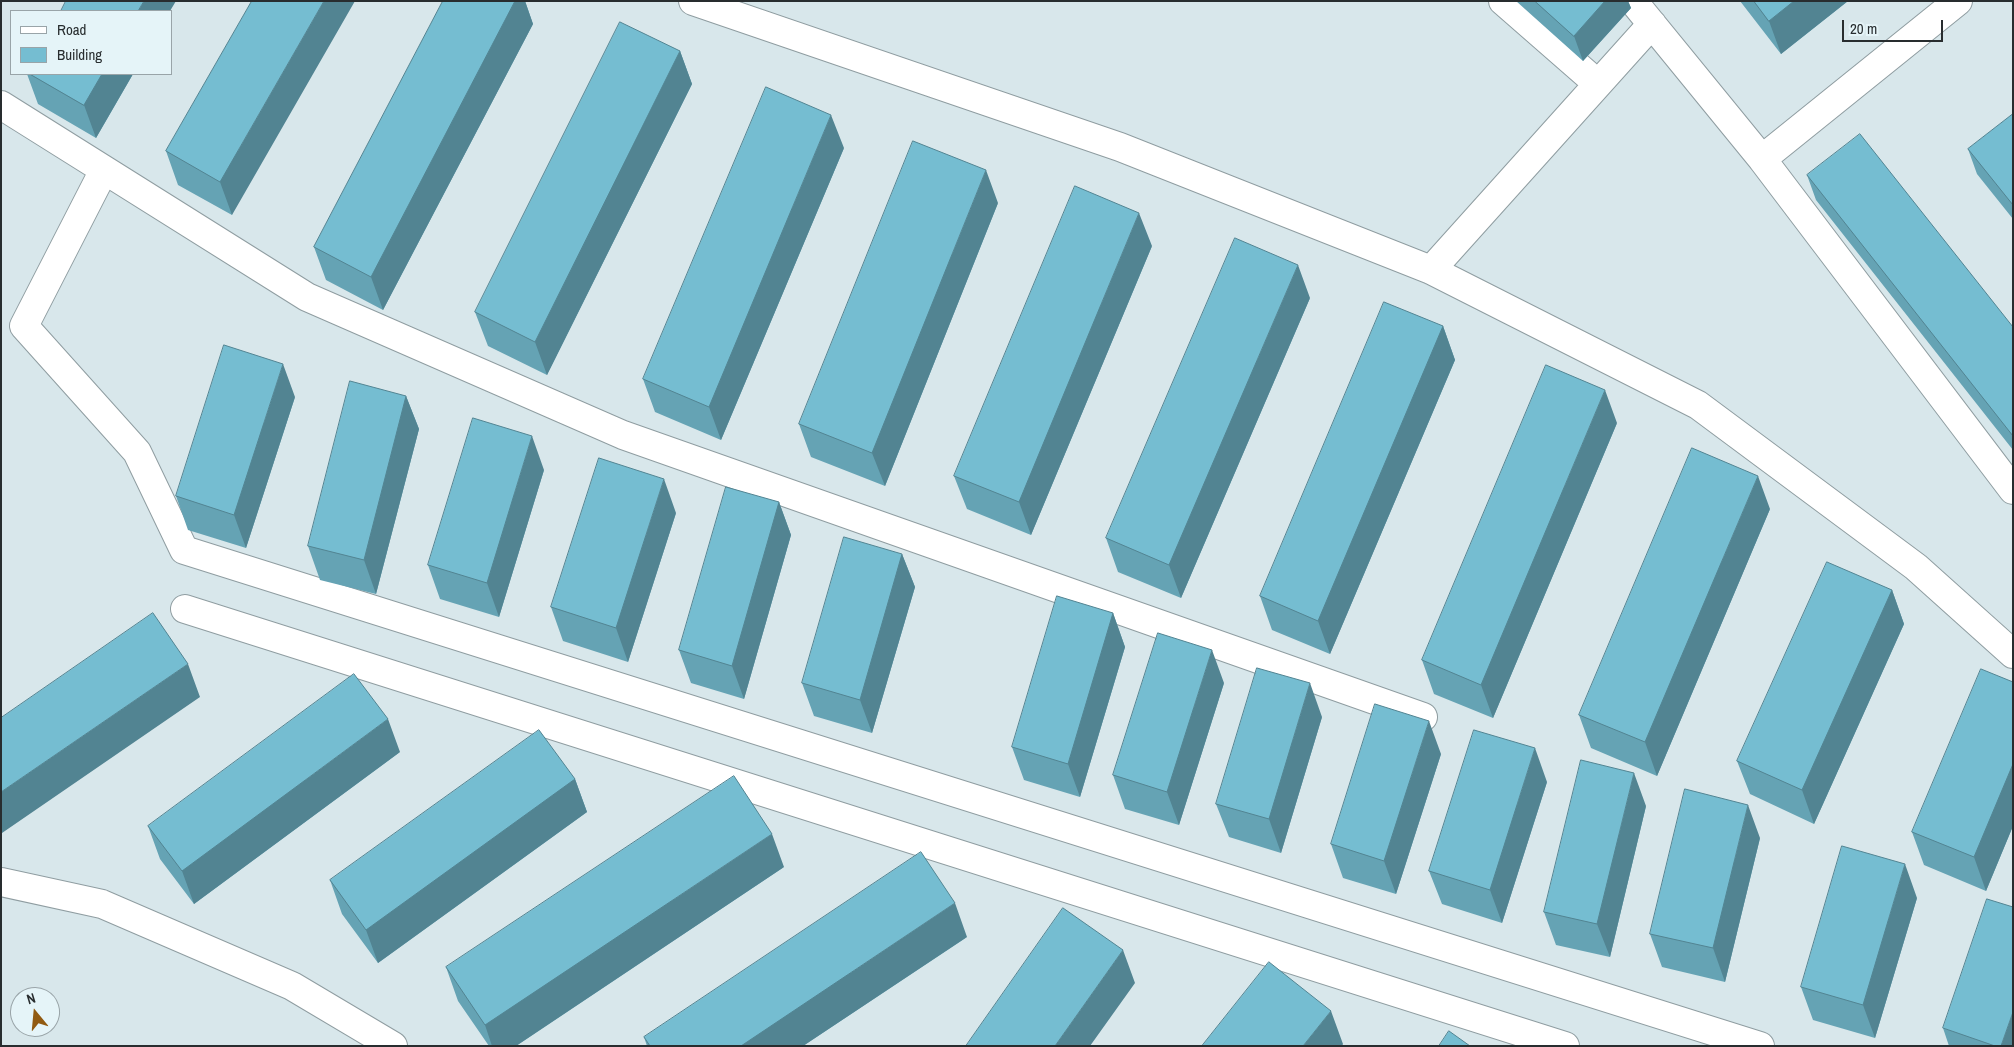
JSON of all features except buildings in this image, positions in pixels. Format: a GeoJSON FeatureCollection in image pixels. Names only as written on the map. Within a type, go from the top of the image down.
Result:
{"type":"FeatureCollection","features":[{"type":"Feature","properties":{"kind":"street"},"geometry":{"type":"LineString","coordinates":[[693,1],[1120,147],[1431,270],[1698,406],[1916,567],[2013,654]]}},
{"type":"Feature","properties":{"kind":"street"},"geometry":{"type":"LineString","coordinates":[[1504,1],[1598,84]]}},
{"type":"Feature","properties":{"kind":"street"},"geometry":{"type":"LineString","coordinates":[[1633,1],[1762,159],[2013,490]]}},
{"type":"Feature","properties":{"kind":"street"},"geometry":{"type":"LineString","coordinates":[[1762,159],[1958,1]]}},
{"type":"Feature","properties":{"kind":"street"},"geometry":{"type":"LineString","coordinates":[[1431,270],[1652,24]]}},
{"type":"Feature","properties":{"kind":"street"},"geometry":{"type":"LineString","coordinates":[[1,104],[307,297],[623,435],[1423,717]]}},
{"type":"Feature","properties":{"kind":"street"},"geometry":{"type":"LineString","coordinates":[[104,170],[24,326],[137,452],[184,550],[1760,1046]]}},
{"type":"Feature","properties":{"kind":"street"},"geometry":{"type":"LineString","coordinates":[[185,609],[1565,1046]]}},
{"type":"Feature","properties":{"kind":"street"},"geometry":{"type":"LineString","coordinates":[[1,882],[102,904],[292,986],[393,1046]]}}]}
